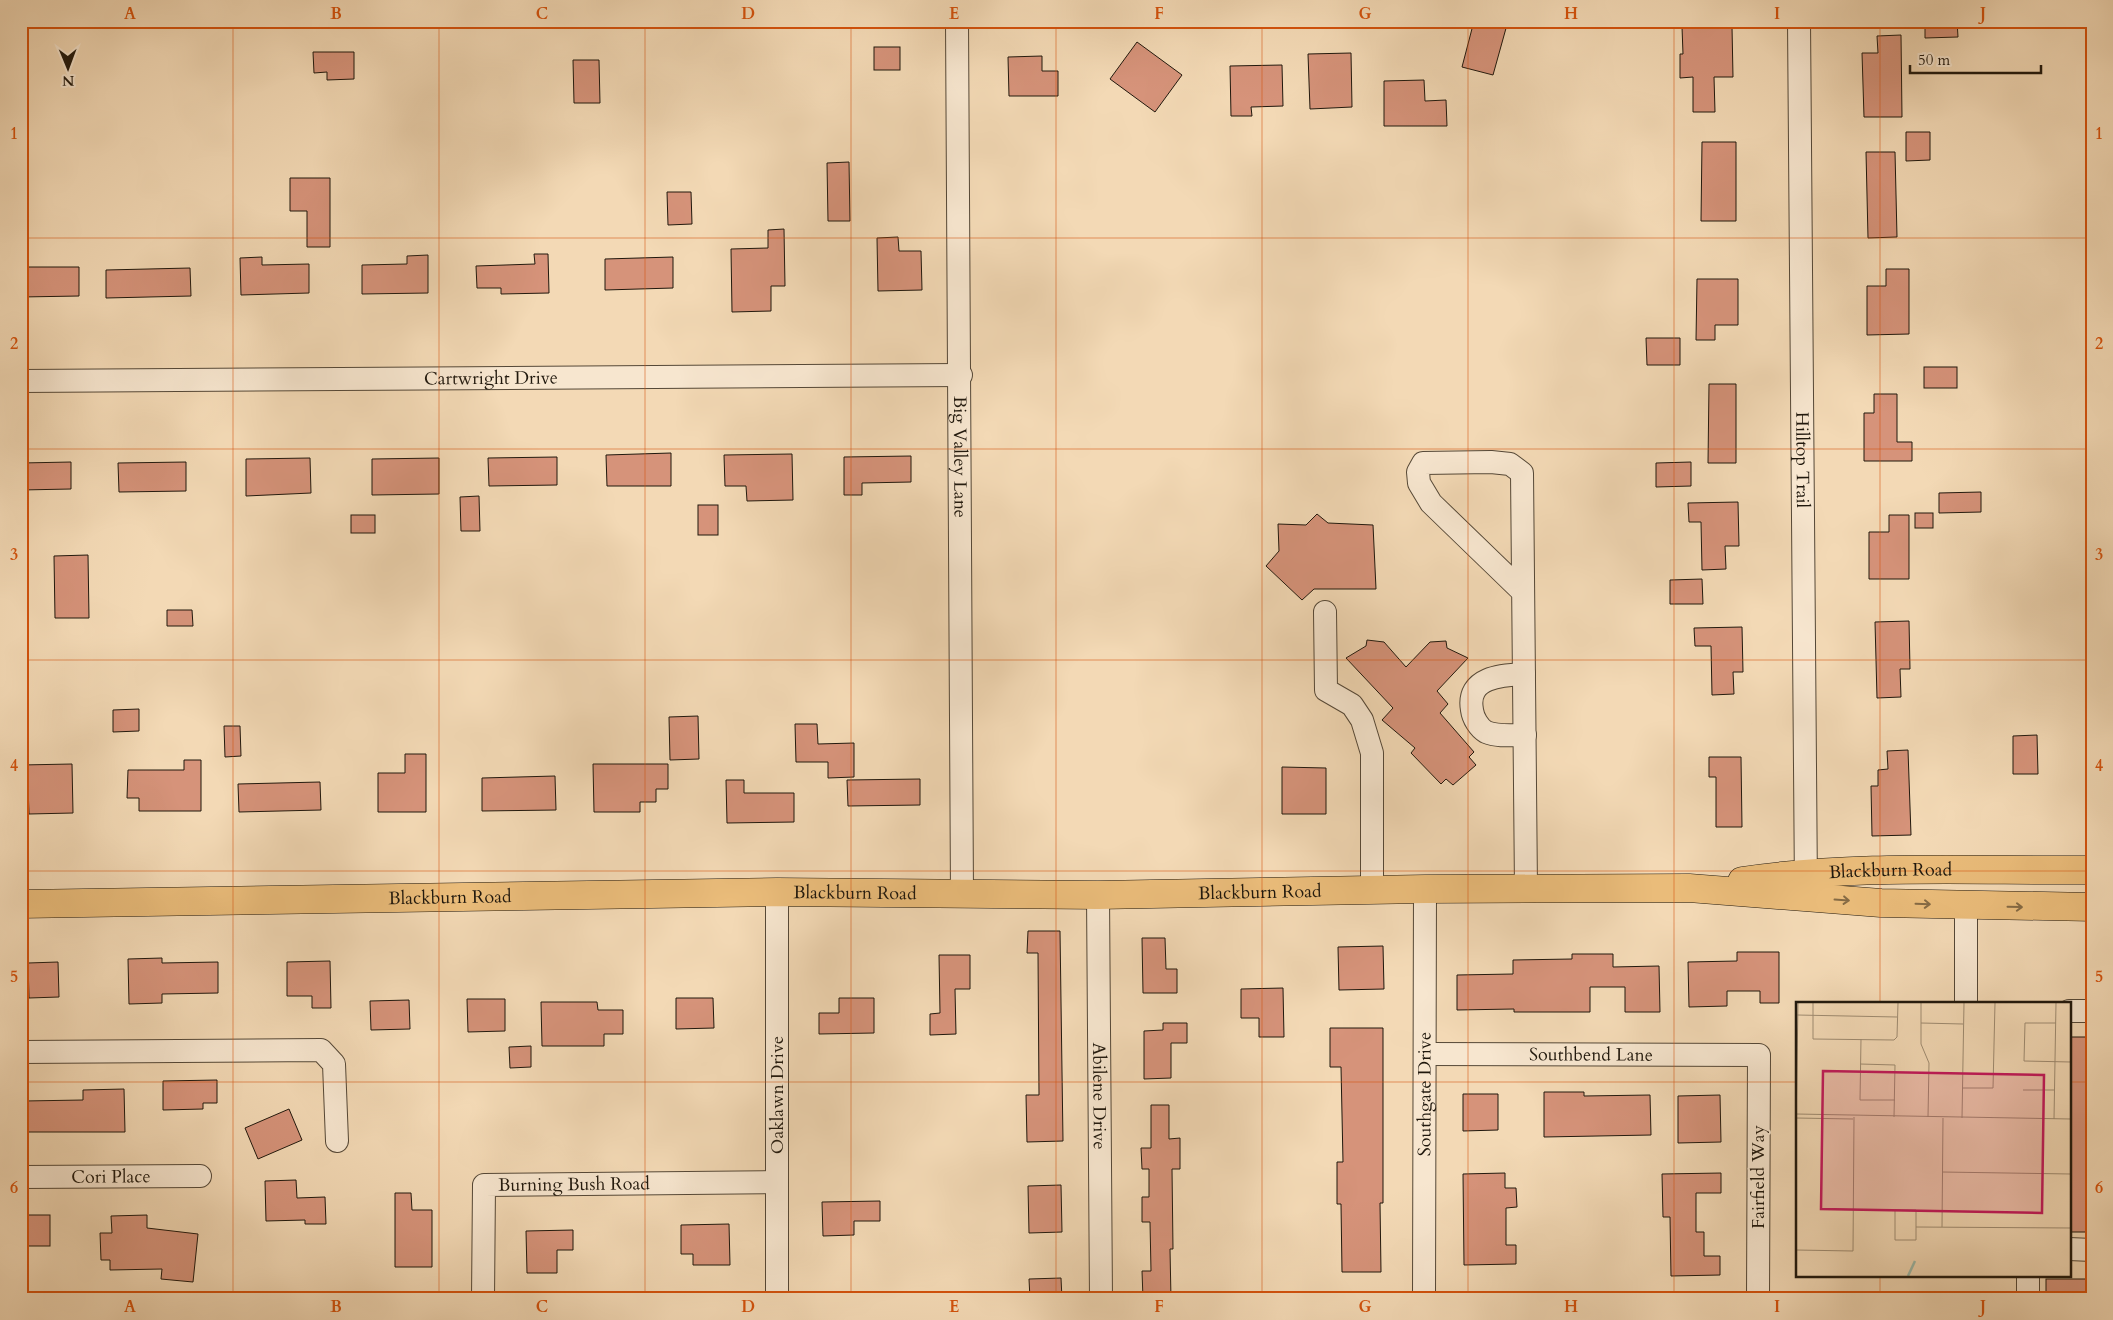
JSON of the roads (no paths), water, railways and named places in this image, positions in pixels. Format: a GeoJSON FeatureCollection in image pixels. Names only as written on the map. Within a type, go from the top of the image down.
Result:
{"type":"FeatureCollection","features":[{"type":"Feature","properties":{"kind":"main road","name":"Blackburn Road"},"geometry":{"type":"LineString","coordinates":[[1806,886],[1968,871],[2092,870]]}},
{"type":"Feature","properties":{"kind":"main road"},"geometry":{"type":"LineString","coordinates":[[1966,905],[1968,871]]}},
{"type":"Feature","properties":{"kind":"main road","name":"Blackburn Road"},"geometry":{"type":"LineString","coordinates":[[21,904],[777,892],[1098,894],[1425,889],[1689,888],[1762,878],[1880,903],[2092,908]]}},
{"type":"Feature","properties":{"kind":"main road"},"geometry":{"type":"LineString","coordinates":[[2048,907],[2092,897]]}},
{"type":"Feature","properties":{"kind":"street","name":"Big Valley Lane"},"geometry":{"type":"LineString","coordinates":[[957,21],[961,375],[959,519],[962,894]]}},
{"type":"Feature","properties":{"kind":"street","name":"Hilltop Trail"},"geometry":{"type":"LineString","coordinates":[[1799,21],[1806,886]]}},
{"type":"Feature","properties":{"kind":"street","name":"Cartwright Drive"},"geometry":{"type":"LineString","coordinates":[[21,381],[961,375]]}},
{"type":"Feature","properties":{"kind":"street"},"geometry":{"type":"LineString","coordinates":[[1523,592],[1431,503],[1419,483],[1418,472],[1423,463],[1491,462],[1510,464],[1522,473],[1526,889]]}},
{"type":"Feature","properties":{"kind":"street"},"geometry":{"type":"LineString","coordinates":[[1325,612],[1326,690],[1352,705],[1362,720],[1372,753],[1372,890]]}},
{"type":"Feature","properties":{"kind":"street"},"geometry":{"type":"LineString","coordinates":[[1524,674],[1496,676],[1487,680],[1472,695],[1471,705],[1473,716],[1485,731],[1496,735],[1525,735]]}},
{"type":"Feature","properties":{"kind":"street","name":"Southgate Drive"},"geometry":{"type":"LineString","coordinates":[[1424,1299],[1425,889]]}},
{"type":"Feature","properties":{"kind":"street","name":"Oaklawn Drive"},"geometry":{"type":"LineString","coordinates":[[777,892],[777,1299]]}},
{"type":"Feature","properties":{"kind":"street","name":"Abilene Drive"},"geometry":{"type":"LineString","coordinates":[[1098,894],[1101,1299]]}},
{"type":"Feature","properties":{"kind":"street"},"geometry":{"type":"LineString","coordinates":[[1966,905],[1966,1002]]}},
{"type":"Feature","properties":{"kind":"street"},"geometry":{"type":"LineString","coordinates":[[2070,1011],[2092,1011]]}},
{"type":"Feature","properties":{"kind":"street"},"geometry":{"type":"LineString","coordinates":[[21,1052],[322,1050],[334,1064],[337,1141]]}},
{"type":"Feature","properties":{"kind":"street","name":"Southbend Lane"},"geometry":{"type":"LineString","coordinates":[[1425,1054],[1759,1055]]}},
{"type":"Feature","properties":{"kind":"street","name":"Fairfield Way"},"geometry":{"type":"LineString","coordinates":[[1758,1299],[1759,1055]]}},
{"type":"Feature","properties":{"kind":"street","name":"Cori Place"},"geometry":{"type":"LineString","coordinates":[[21,1176],[200,1176]]}},
{"type":"Feature","properties":{"kind":"street","name":"Burning Bush Road"},"geometry":{"type":"LineString","coordinates":[[483,1299],[484,1185],[777,1182]]}},
{"type":"Feature","properties":{"kind":"street"},"geometry":{"type":"LineString","coordinates":[[2070,1249],[2092,1250]]}},
{"type":"Feature","properties":{"kind":"street"},"geometry":{"type":"LineString","coordinates":[[2028,1278],[2028,1299]]}}]}
